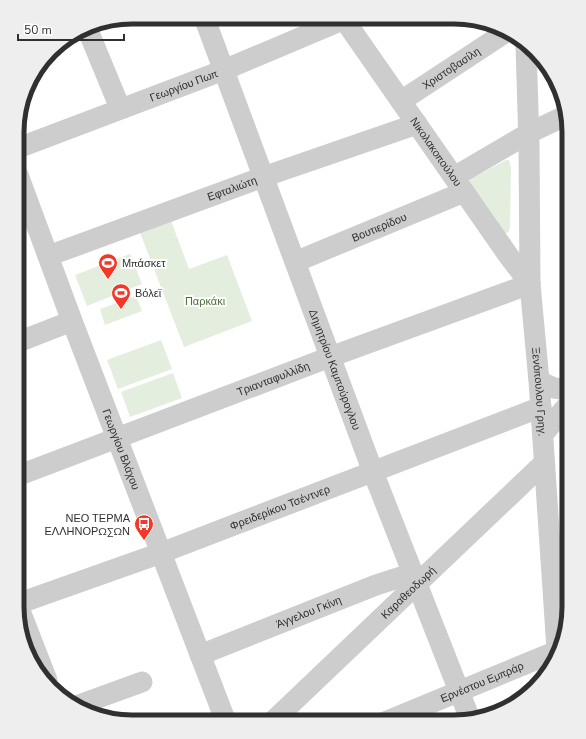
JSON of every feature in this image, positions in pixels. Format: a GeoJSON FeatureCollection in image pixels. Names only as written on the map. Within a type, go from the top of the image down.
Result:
{"type":"FeatureCollection","features":[{"type":"Feature","properties":{"kind":"street","name":"Δημητρίου Καμπούρογλου"},"geometry":{"type":"LineString","coordinates":[[207,24],[373,472],[468,714]]}},
{"type":"Feature","properties":{"kind":"street","name":"Γεωργίου Πωπ"},"geometry":{"type":"LineString","coordinates":[[24,146],[120,108],[224,70],[331,24]]}},
{"type":"Feature","properties":{"kind":"street","name":"Νικολακοπούλου"},"geometry":{"type":"LineString","coordinates":[[349,24],[508,255],[530,284]]}},
{"type":"Feature","properties":{"kind":"street"},"geometry":{"type":"LineString","coordinates":[[88,33],[120,108]]}},
{"type":"Feature","properties":{"kind":"street","name":"Χριστοβασίλη"},"geometry":{"type":"LineString","coordinates":[[401,101],[503,36]]}},
{"type":"Feature","properties":{"kind":"street","name":"Ξενόπουλου Γρηγ."},"geometry":{"type":"LineString","coordinates":[[526,52],[529,133],[530,284],[543,434],[556,641]]}},
{"type":"Feature","properties":{"kind":"street","name":"Βουτιερίδου"},"geometry":{"type":"LineString","coordinates":[[295,262],[459,184],[529,133],[561,118]]}},
{"type":"Feature","properties":{"kind":"street","name":"Εφταλιώτη"},"geometry":{"type":"LineString","coordinates":[[48,256],[263,177],[417,124]]}},
{"type":"Feature","properties":{"kind":"street","name":"Γεωργίου Βλάχου"},"geometry":{"type":"LineString","coordinates":[[24,210],[26,221],[48,256],[223,715]]}},
{"type":"Feature","properties":{"kind":"street","name":"Τριανταφυλλίδη"},"geometry":{"type":"LineString","coordinates":[[24,473],[330,357],[530,284]]}},
{"type":"Feature","properties":{"kind":"street"},"geometry":{"type":"LineString","coordinates":[[24,340],[72,321]]}},
{"type":"Feature","properties":{"kind":"street"},"geometry":{"type":"LineString","coordinates":[[539,382],[554,388],[562,389]]}},
{"type":"Feature","properties":{"kind":"street","name":"Φρειδερίκου Τσέντνερ"},"geometry":{"type":"LineString","coordinates":[[24,602],[161,553],[541,407]]}},
{"type":"Feature","properties":{"kind":"street"},"geometry":{"type":"LineString","coordinates":[[543,434],[562,412]]}},
{"type":"Feature","properties":{"kind":"street","name":"Καραθεοδωρή"},"geometry":{"type":"LineString","coordinates":[[279,715],[544,463]]}},
{"type":"Feature","properties":{"kind":"street","name":"Άγγελου Γκίνη"},"geometry":{"type":"LineString","coordinates":[[200,655],[376,585],[401,577],[417,584]]}},
{"type":"Feature","properties":{"kind":"street"},"geometry":{"type":"LineString","coordinates":[[27,628],[42,667]]}},
{"type":"Feature","properties":{"kind":"street","name":"Ερνέστου Εμπράρ"},"geometry":{"type":"LineString","coordinates":[[401,715],[553,652]]}},
{"type":"Feature","properties":{"kind":"street"},"geometry":{"type":"LineString","coordinates":[[83,703],[142,682]]}},
{"type":"Feature","properties":{"kind":"green space"},"geometry":{"type":"Polygon","coordinates":[[[506,160],[509,160],[511,167],[510,227],[507,233],[504,233],[469,182],[471,179],[506,160]]]}},
{"type":"Feature","properties":{"kind":"green space","name":"Παρκάκι"},"geometry":{"type":"Polygon","coordinates":[[[170,218],[189,269],[227,255],[252,321],[184,347],[139,230],[170,218]]]}},
{"type":"Feature","properties":{"kind":"green space","name":"Μπάσκετ"},"geometry":{"type":"Polygon","coordinates":[[[130,254],[142,284],[87,306],[75,275],[130,254]]]}},
{"type":"Feature","properties":{"kind":"green space","name":"Βόλεϊ"},"geometry":{"type":"Polygon","coordinates":[[[136,296],[142,311],[105,325],[100,309],[136,296]]]}},
{"type":"Feature","properties":{"kind":"green space"},"geometry":{"type":"Polygon","coordinates":[[[161,340],[172,369],[118,389],[107,360],[161,340]]]}},
{"type":"Feature","properties":{"kind":"green space"},"geometry":{"type":"Polygon","coordinates":[[[173,373],[182,398],[130,417],[121,392],[173,373]]]}},
{"type":"Feature","properties":{"kind":"place","name":"Μπάσκετ"},"geometry":{"type":"Point","coordinates":[108,280]}},
{"type":"Feature","properties":{"kind":"place","name":"Βόλεϊ"},"geometry":{"type":"Point","coordinates":[121,310]}},
{"type":"Feature","properties":{"kind":"place","name":"ΝΕΟ ΤΕΡΜΑ ΕΛΛΗΝΟΡΩΣΩΝ"},"geometry":{"type":"Point","coordinates":[144,541]}}]}
